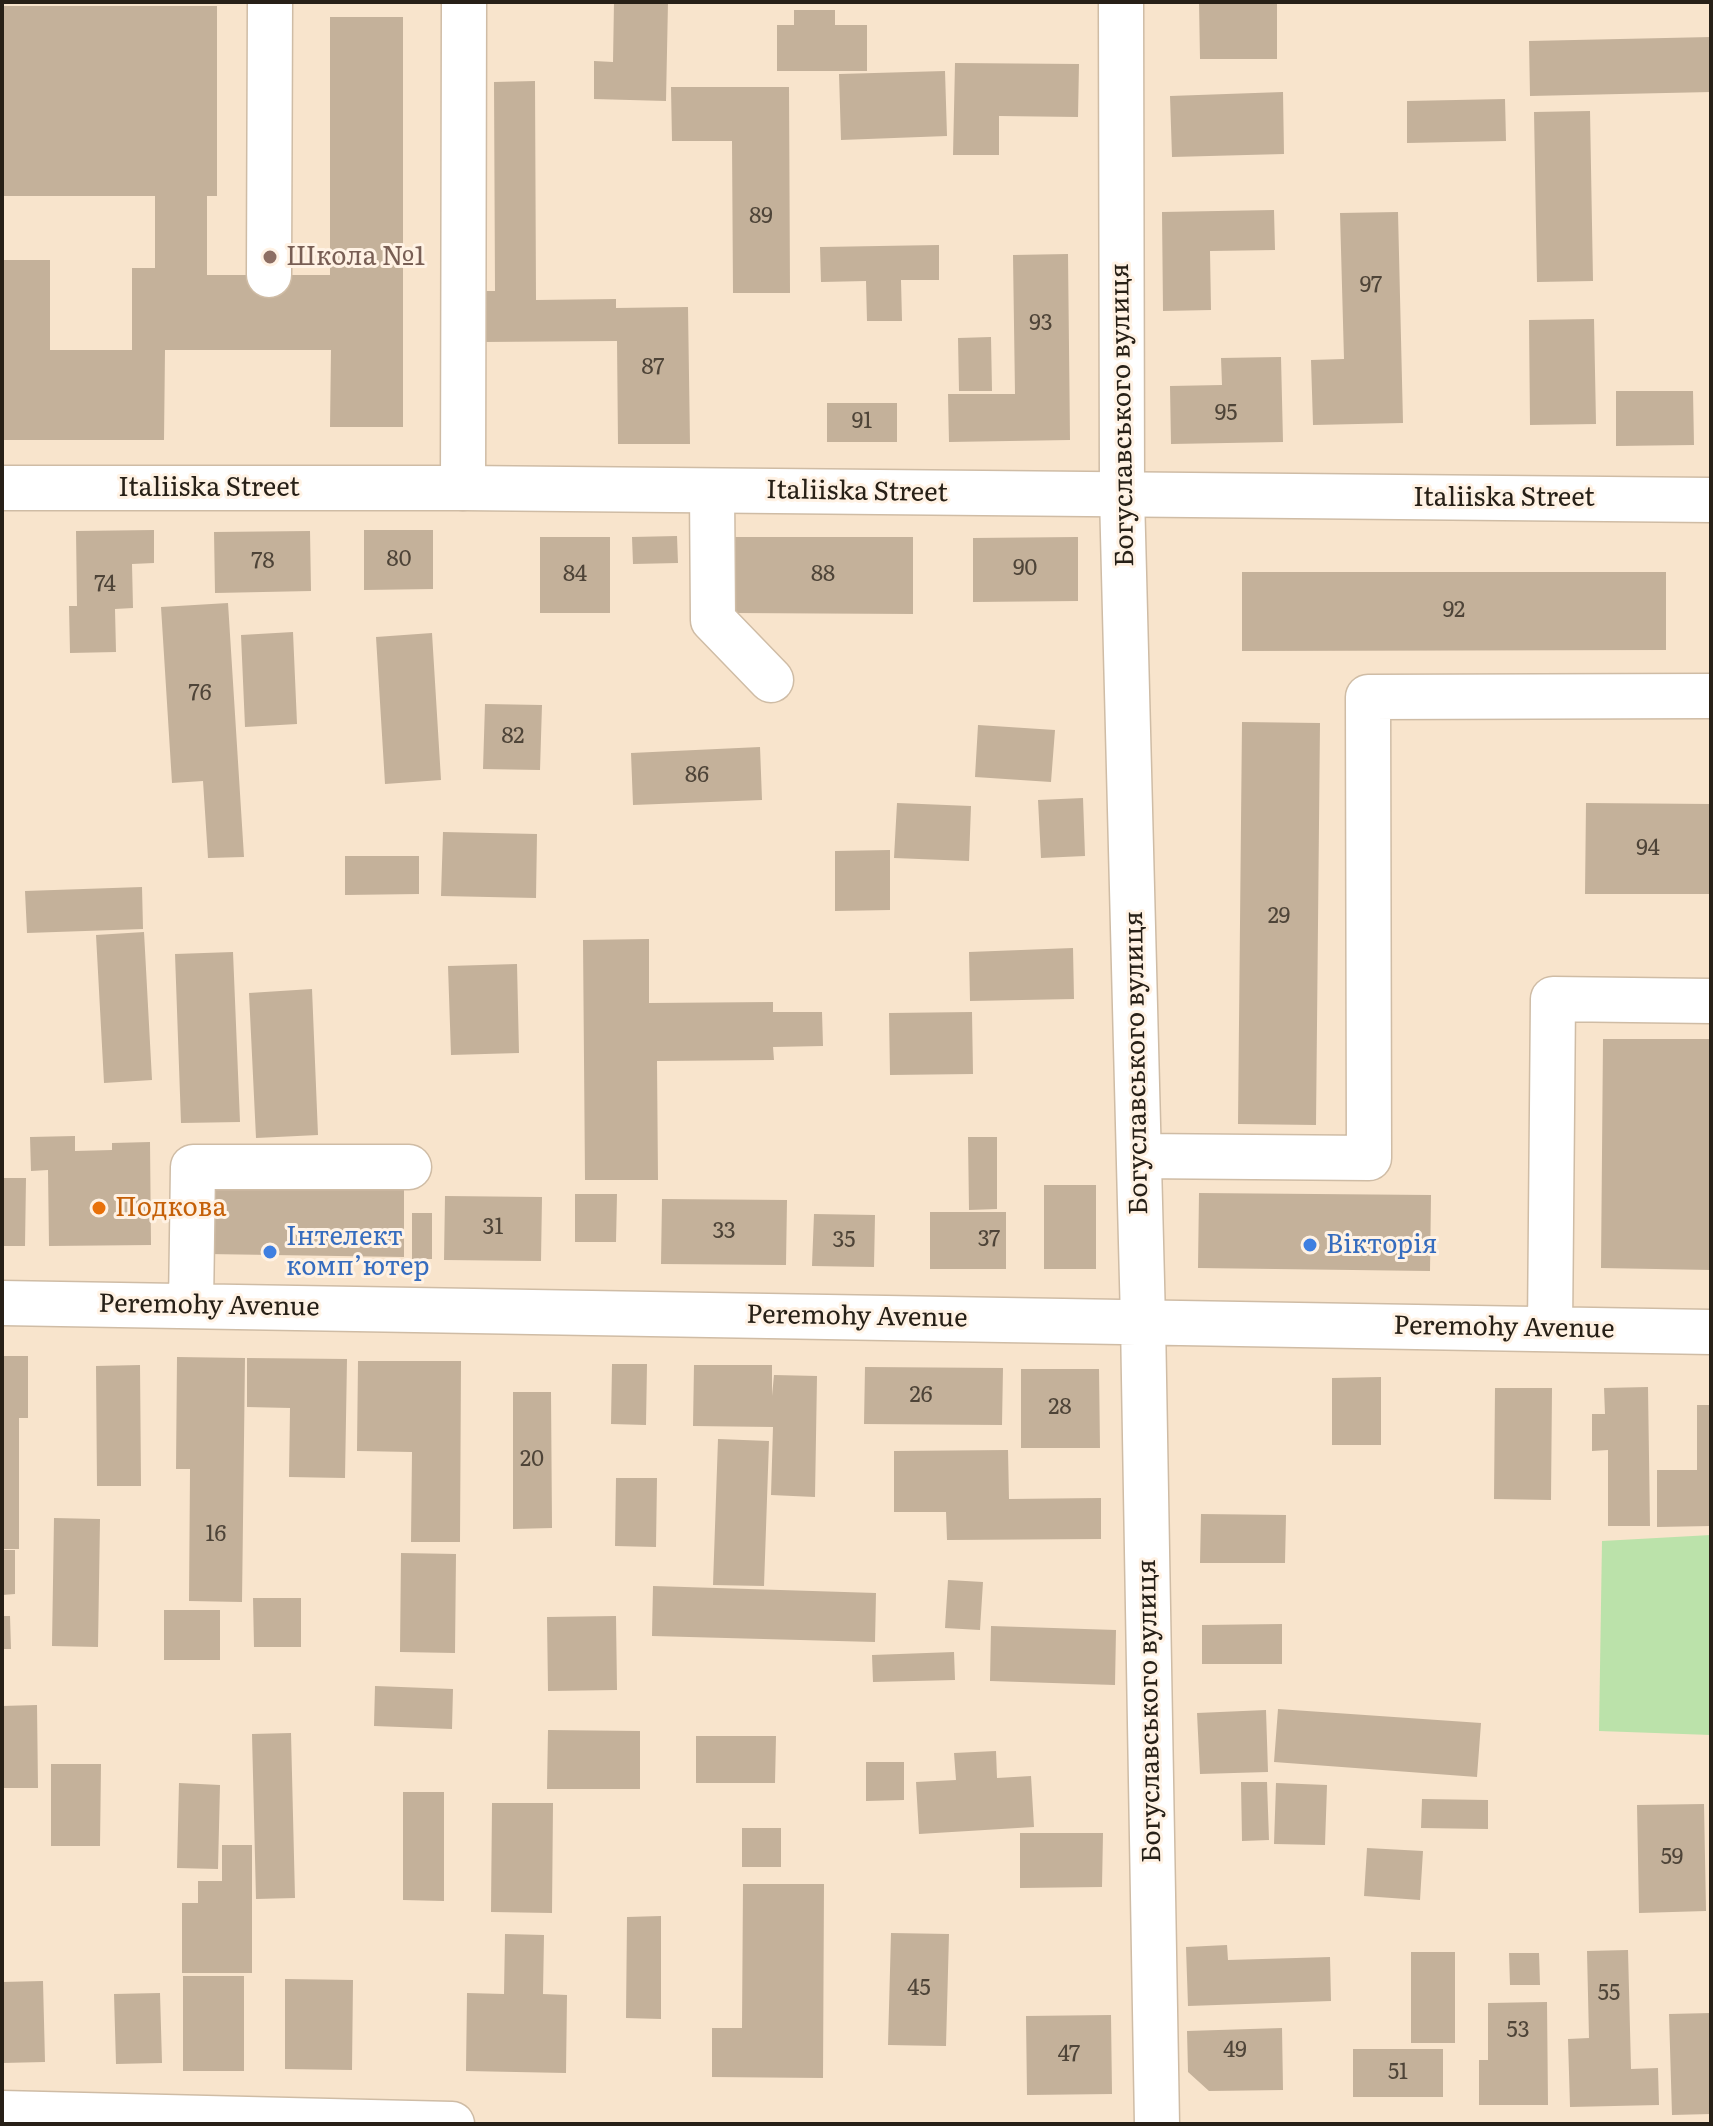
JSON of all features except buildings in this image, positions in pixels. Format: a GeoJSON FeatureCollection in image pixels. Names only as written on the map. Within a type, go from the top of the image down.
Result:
{"type":"FeatureCollection","features":[{"type":"Feature","properties":{"kind":"street"},"geometry":{"type":"LineString","coordinates":[[269,275],[270,2]]}},
{"type":"Feature","properties":{"kind":"street"},"geometry":{"type":"LineString","coordinates":[[463,488],[464,2]]}},
{"type":"Feature","properties":{"kind":"street","name":"Богуславського вулиця"},"geometry":{"type":"LineString","coordinates":[[1121,2],[1122,495],[1143,1321],[1157,2124]]}},
{"type":"Feature","properties":{"kind":"street","name":"Italiiska Street"},"geometry":{"type":"LineString","coordinates":[[2,488],[463,488],[1711,500]]}},
{"type":"Feature","properties":{"kind":"street"},"geometry":{"type":"LineString","coordinates":[[712,491],[713,620],[771,680]]}},
{"type":"Feature","properties":{"kind":"street"},"geometry":{"type":"LineString","coordinates":[[1139,1156],[1369,1158],[1368,697],[1711,696]]}},
{"type":"Feature","properties":{"kind":"street"},"geometry":{"type":"LineString","coordinates":[[1550,1329],[1553,999],[1711,1001]]}},
{"type":"Feature","properties":{"kind":"street"},"geometry":{"type":"LineString","coordinates":[[191,1306],[193,1167],[409,1167]]}},
{"type":"Feature","properties":{"kind":"street","name":"Peremohy Avenue"},"geometry":{"type":"LineString","coordinates":[[2,1303],[1711,1332]]}},
{"type":"Feature","properties":{"kind":"street"},"geometry":{"type":"LineString","coordinates":[[2,2113],[452,2124]]}},
{"type":"Feature","properties":{"kind":"green space"},"geometry":{"type":"Polygon","coordinates":[[[1711,1535],[1711,1735],[1599,1731],[1602,1541],[1711,1535]]]}},
{"type":"Feature","properties":{"kind":"place","name":"Школа №1"},"geometry":{"type":"Point","coordinates":[270,257]}},
{"type":"Feature","properties":{"kind":"place","name":"Подкова"},"geometry":{"type":"Point","coordinates":[99,1208]}},
{"type":"Feature","properties":{"kind":"place","name":"Вікторія"},"geometry":{"type":"Point","coordinates":[1310,1245]}},
{"type":"Feature","properties":{"kind":"place","name":"Інтелект комп’ютер"},"geometry":{"type":"Point","coordinates":[270,1252]}}]}
